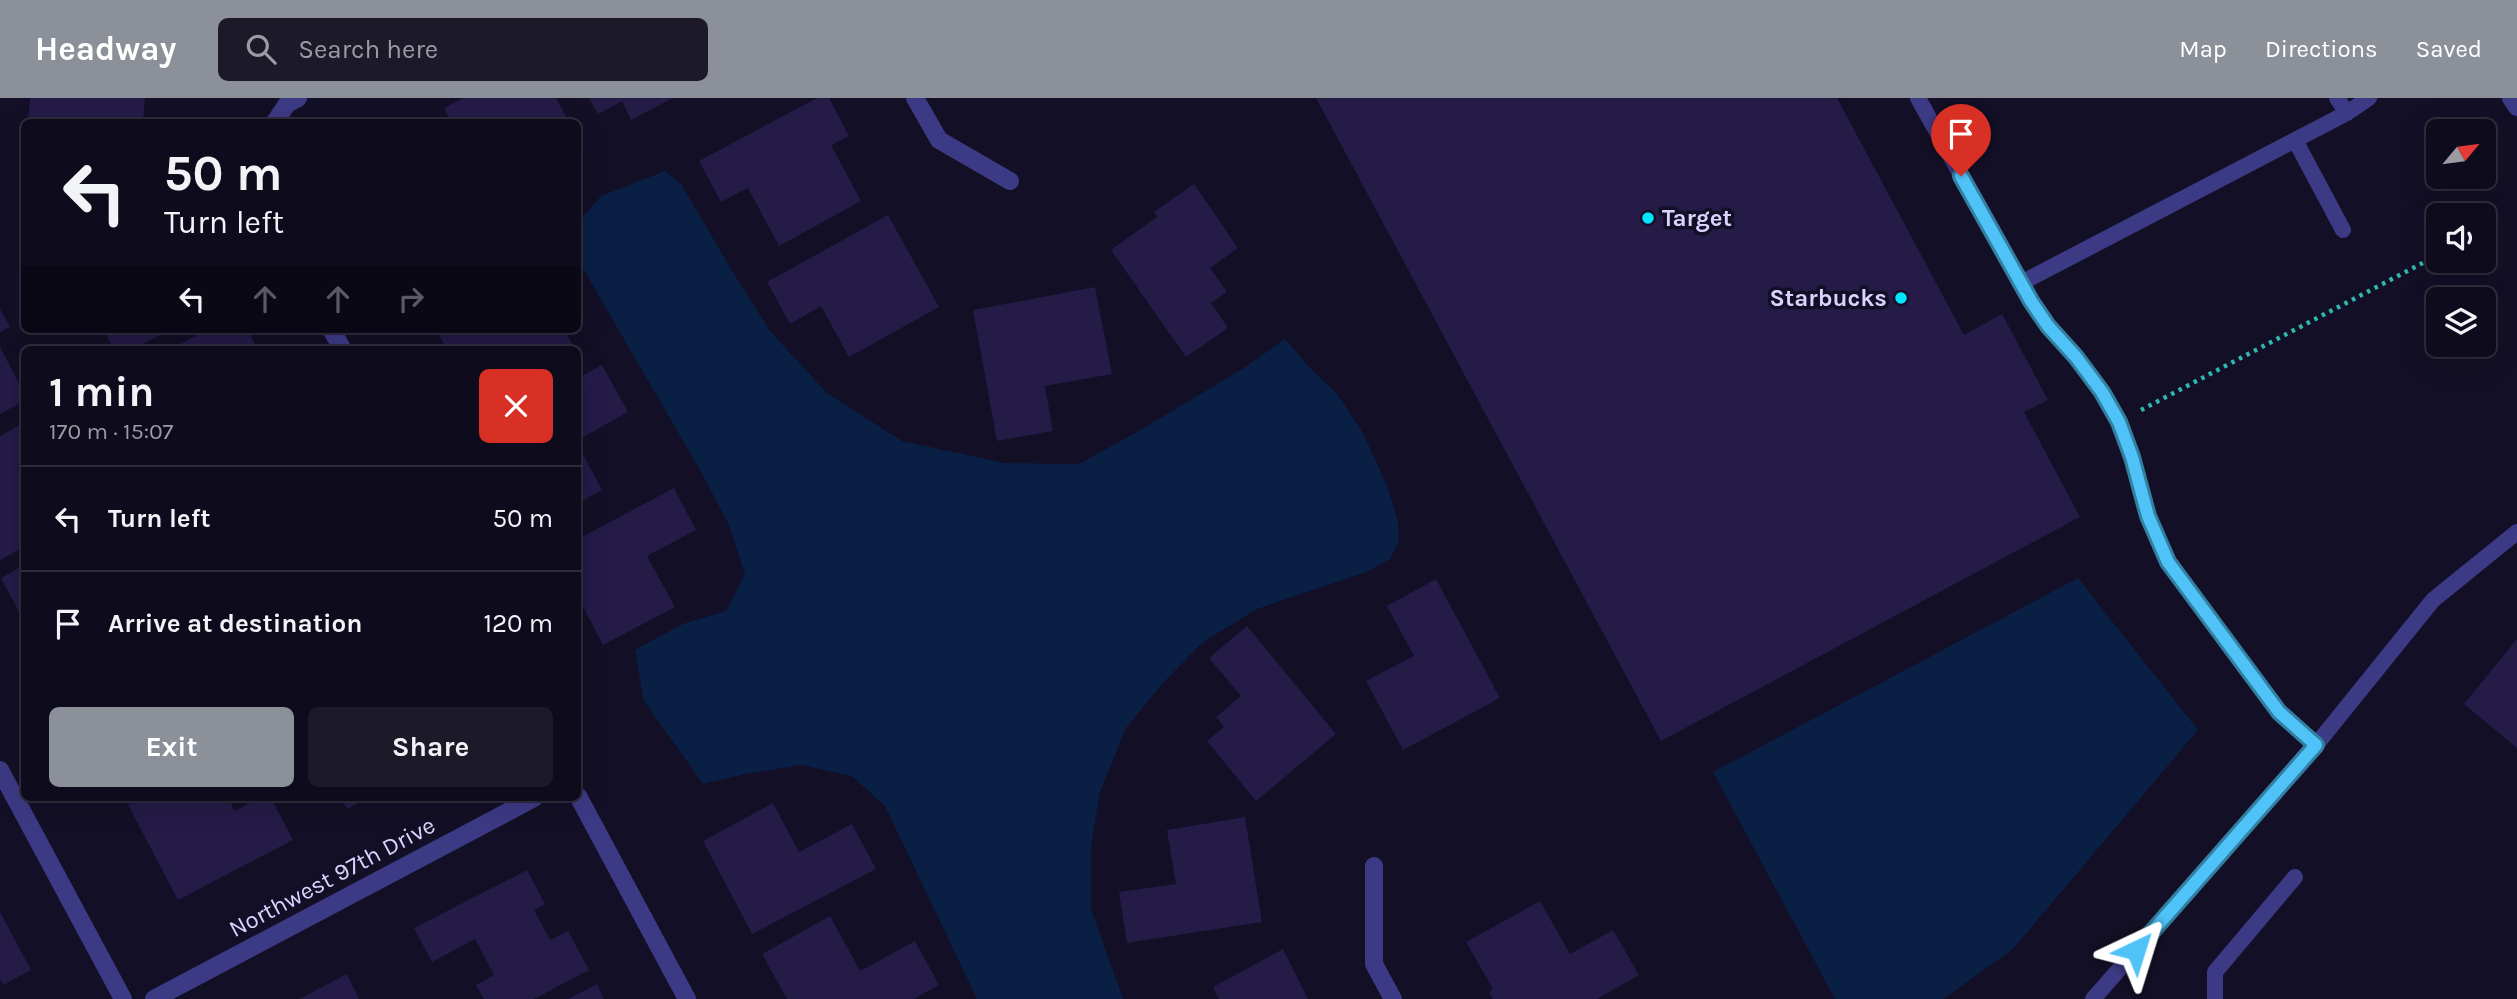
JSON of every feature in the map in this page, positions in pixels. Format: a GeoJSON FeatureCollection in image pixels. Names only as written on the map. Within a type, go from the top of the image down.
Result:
{"type":"FeatureCollection","features":[{"type":"Feature","properties":{"kind":"street"},"geometry":{"type":"LineString","coordinates":[[277,119],[287,104],[298,98]]}},
{"type":"Feature","properties":{"kind":"street"},"geometry":{"type":"LineString","coordinates":[[915,98],[939,140],[1010,181]]}},
{"type":"Feature","properties":{"kind":"street"},"geometry":{"type":"LineString","coordinates":[[2511,98],[2517,107]]}},
{"type":"Feature","properties":{"kind":"street"},"geometry":{"type":"LineString","coordinates":[[0,770],[123,999]]}},
{"type":"Feature","properties":{"kind":"street","name":"Northwest 97th Drive"},"geometry":{"type":"LineString","coordinates":[[154,999],[528,801]]}},
{"type":"Feature","properties":{"kind":"street"},"geometry":{"type":"LineString","coordinates":[[581,801],[687,999]]}},
{"type":"Feature","properties":{"kind":"street"},"geometry":{"type":"LineString","coordinates":[[1374,866],[1374,964],[1393,999]]}},
{"type":"Feature","properties":{"kind":"lane"},"geometry":{"type":"LineString","coordinates":[[1918,98],[2021,284],[2048,326],[2102,392],[2119,422],[2132,457],[2148,516],[2168,562],[2279,712],[2316,745]]}},
{"type":"Feature","properties":{"kind":"lane"},"geometry":{"type":"LineString","coordinates":[[2337,98],[2347,113]]}},
{"type":"Feature","properties":{"kind":"lane"},"geometry":{"type":"LineString","coordinates":[[2021,284],[2347,113],[2369,98]]}},
{"type":"Feature","properties":{"kind":"lane"},"geometry":{"type":"LineString","coordinates":[[2295,140],[2343,230]]}},
{"type":"Feature","properties":{"kind":"lane"},"geometry":{"type":"LineString","coordinates":[[2093,999],[2316,745],[2432,600],[2517,532]]}},
{"type":"Feature","properties":{"kind":"lane"},"geometry":{"type":"LineString","coordinates":[[2215,999],[2215,972],[2295,877]]}},
{"type":"Feature","properties":{"kind":"path"},"geometry":{"type":"LineString","coordinates":[[2119,422],[2426,261]]}},
{"type":"Feature","properties":{"kind":"water"},"geometry":{"type":"Polygon","coordinates":[[[665,171],[681,184],[770,331],[827,393],[902,441],[1004,463],[1079,464],[1244,368],[1285,339],[1338,395],[1363,433],[1387,486],[1398,521],[1399,541],[1390,559],[1369,571],[1257,609],[1203,642],[1162,684],[1126,728],[1100,792],[1091,846],[1091,909],[1123,999],[977,999],[885,806],[852,776],[801,765],[703,784],[644,701],[635,650],[683,624],[726,611],[745,574],[729,525],[700,470],[581,265],[581,219],[601,196],[665,171]]]}},
{"type":"Feature","properties":{"kind":"water"},"geometry":{"type":"Polygon","coordinates":[[[2078,578],[2198,730],[2013,949],[1943,999],[1835,999],[1713,772],[2078,578]]]}},
{"type":"Feature","properties":{"kind":"building"},"geometry":{"type":"Polygon","coordinates":[[[30,98],[145,98],[143,119],[28,119],[30,98]]]}},
{"type":"Feature","properties":{"kind":"building"},"geometry":{"type":"Polygon","coordinates":[[[463,98],[556,98],[567,119],[450,119],[444,108],[463,98]]]}},
{"type":"Feature","properties":{"kind":"building"},"geometry":{"type":"Polygon","coordinates":[[[589,98],[673,98],[631,120],[622,101],[598,114],[589,98]]]}},
{"type":"Feature","properties":{"kind":"building"},"geometry":{"type":"Polygon","coordinates":[[[817,98],[829,98],[849,136],[831,145],[861,201],[779,246],[748,188],[721,202],[699,161],[817,98]]]}},
{"type":"Feature","properties":{"kind":"building"},"geometry":{"type":"Polygon","coordinates":[[[1316,98],[1837,98],[1964,335],[2002,314],[2048,400],[2024,412],[2080,517],[1661,741],[1316,98]]]}},
{"type":"Feature","properties":{"kind":"building"},"geometry":{"type":"Polygon","coordinates":[[[1194,184],[1238,248],[1210,268],[1227,292],[1211,303],[1228,328],[1186,357],[1111,250],[1157,217],[1154,212],[1194,184]]]}},
{"type":"Feature","properties":{"kind":"building"},"geometry":{"type":"Polygon","coordinates":[[[888,215],[939,307],[849,357],[821,306],[790,324],[767,282],[888,215]]]}},
{"type":"Feature","properties":{"kind":"building"},"geometry":{"type":"Polygon","coordinates":[[[1095,287],[1112,374],[1045,386],[1053,431],[997,441],[973,310],[1095,287]]]}},
{"type":"Feature","properties":{"kind":"building"},"geometry":{"type":"Polygon","coordinates":[[[0,309],[10,327],[0,332],[0,309]]]}},
{"type":"Feature","properties":{"kind":"building"},"geometry":{"type":"Polygon","coordinates":[[[105,333],[164,333],[139,346],[112,346],[105,333]]]}},
{"type":"Feature","properties":{"kind":"building"},"geometry":{"type":"Polygon","coordinates":[[[201,333],[249,333],[256,346],[177,346],[201,333]]]}},
{"type":"Feature","properties":{"kind":"building"},"geometry":{"type":"Polygon","coordinates":[[[438,333],[566,333],[573,346],[445,346],[438,333]]]}},
{"type":"Feature","properties":{"kind":"building"},"geometry":{"type":"Polygon","coordinates":[[[0,347],[21,387],[21,403],[0,414],[0,347]]]}},
{"type":"Feature","properties":{"kind":"building"},"geometry":{"type":"Polygon","coordinates":[[[602,365],[628,412],[581,438],[581,376],[602,365]]]}},
{"type":"Feature","properties":{"kind":"building"},"geometry":{"type":"Polygon","coordinates":[[[21,425],[21,549],[0,560],[0,436],[21,425]]]}},
{"type":"Feature","properties":{"kind":"building"},"geometry":{"type":"Polygon","coordinates":[[[581,451],[602,490],[581,501],[581,451]]]}},
{"type":"Feature","properties":{"kind":"building"},"geometry":{"type":"Polygon","coordinates":[[[674,488],[696,530],[647,556],[675,607],[603,645],[581,603],[581,537],[674,488]]]}},
{"type":"Feature","properties":{"kind":"building"},"geometry":{"type":"Polygon","coordinates":[[[21,567],[21,616],[1,578],[21,567]]]}},
{"type":"Feature","properties":{"kind":"building"},"geometry":{"type":"Polygon","coordinates":[[[1436,579],[1500,698],[1403,750],[1366,681],[1414,656],[1387,606],[1436,579]]]}},
{"type":"Feature","properties":{"kind":"building"},"geometry":{"type":"Polygon","coordinates":[[[1247,626],[1336,734],[1256,801],[1207,741],[1224,727],[1216,717],[1241,696],[1209,658],[1247,626]]]}},
{"type":"Feature","properties":{"kind":"building"},"geometry":{"type":"Polygon","coordinates":[[[2517,639],[2517,748],[2464,704],[2517,639]]]}},
{"type":"Feature","properties":{"kind":"building"},"geometry":{"type":"Polygon","coordinates":[[[135,801],[230,801],[235,811],[253,801],[273,801],[293,840],[178,900],[128,805],[135,801]]]}},
{"type":"Feature","properties":{"kind":"building"},"geometry":{"type":"Polygon","coordinates":[[[343,801],[362,801],[347,809],[343,801]]]}},
{"type":"Feature","properties":{"kind":"building"},"geometry":{"type":"Polygon","coordinates":[[[773,803],[799,852],[852,824],[876,869],[752,934],[703,841],[773,803]]]}},
{"type":"Feature","properties":{"kind":"building"},"geometry":{"type":"Polygon","coordinates":[[[1245,817],[1262,922],[1127,943],[1119,892],[1176,884],[1167,830],[1245,817]]]}},
{"type":"Feature","properties":{"kind":"building"},"geometry":{"type":"Polygon","coordinates":[[[527,870],[545,904],[534,910],[550,940],[568,931],[589,970],[534,999],[484,999],[476,985],[494,975],[475,939],[432,962],[414,928],[527,870]]]}},
{"type":"Feature","properties":{"kind":"building"},"geometry":{"type":"Polygon","coordinates":[[[1540,901],[1570,954],[1613,930],[1639,975],[1597,999],[1493,999],[1489,992],[1493,989],[1466,942],[1540,901]]]}},
{"type":"Feature","properties":{"kind":"building"},"geometry":{"type":"Polygon","coordinates":[[[0,912],[31,970],[3,985],[0,979],[0,912]]]}},
{"type":"Feature","properties":{"kind":"building"},"geometry":{"type":"Polygon","coordinates":[[[830,916],[860,971],[915,941],[939,985],[914,999],[787,999],[762,954],[830,916]]]}},
{"type":"Feature","properties":{"kind":"building"},"geometry":{"type":"Polygon","coordinates":[[[1283,949],[1308,999],[1219,999],[1213,987],[1283,949]]]}},
{"type":"Feature","properties":{"kind":"building"},"geometry":{"type":"Polygon","coordinates":[[[347,974],[359,999],[299,999],[347,974]]]}},
{"type":"Feature","properties":{"kind":"building"},"geometry":{"type":"Polygon","coordinates":[[[597,984],[604,999],[568,999],[597,984]]]}},
{"type":"Feature","properties":{"kind":"place","name":"Target"},"geometry":{"type":"Point","coordinates":[1648,218]}},
{"type":"Feature","properties":{"kind":"place","name":"Starbucks"},"geometry":{"type":"Point","coordinates":[1901,298]}},
{"type":"Feature","properties":{"kind":"route"},"geometry":{"type":"LineString","coordinates":[[1961,176],[2031,301],[2102,392],[2119,422],[2132,457],[2148,516],[2168,562],[2279,712],[2316,745],[2136,950]]}}]}
